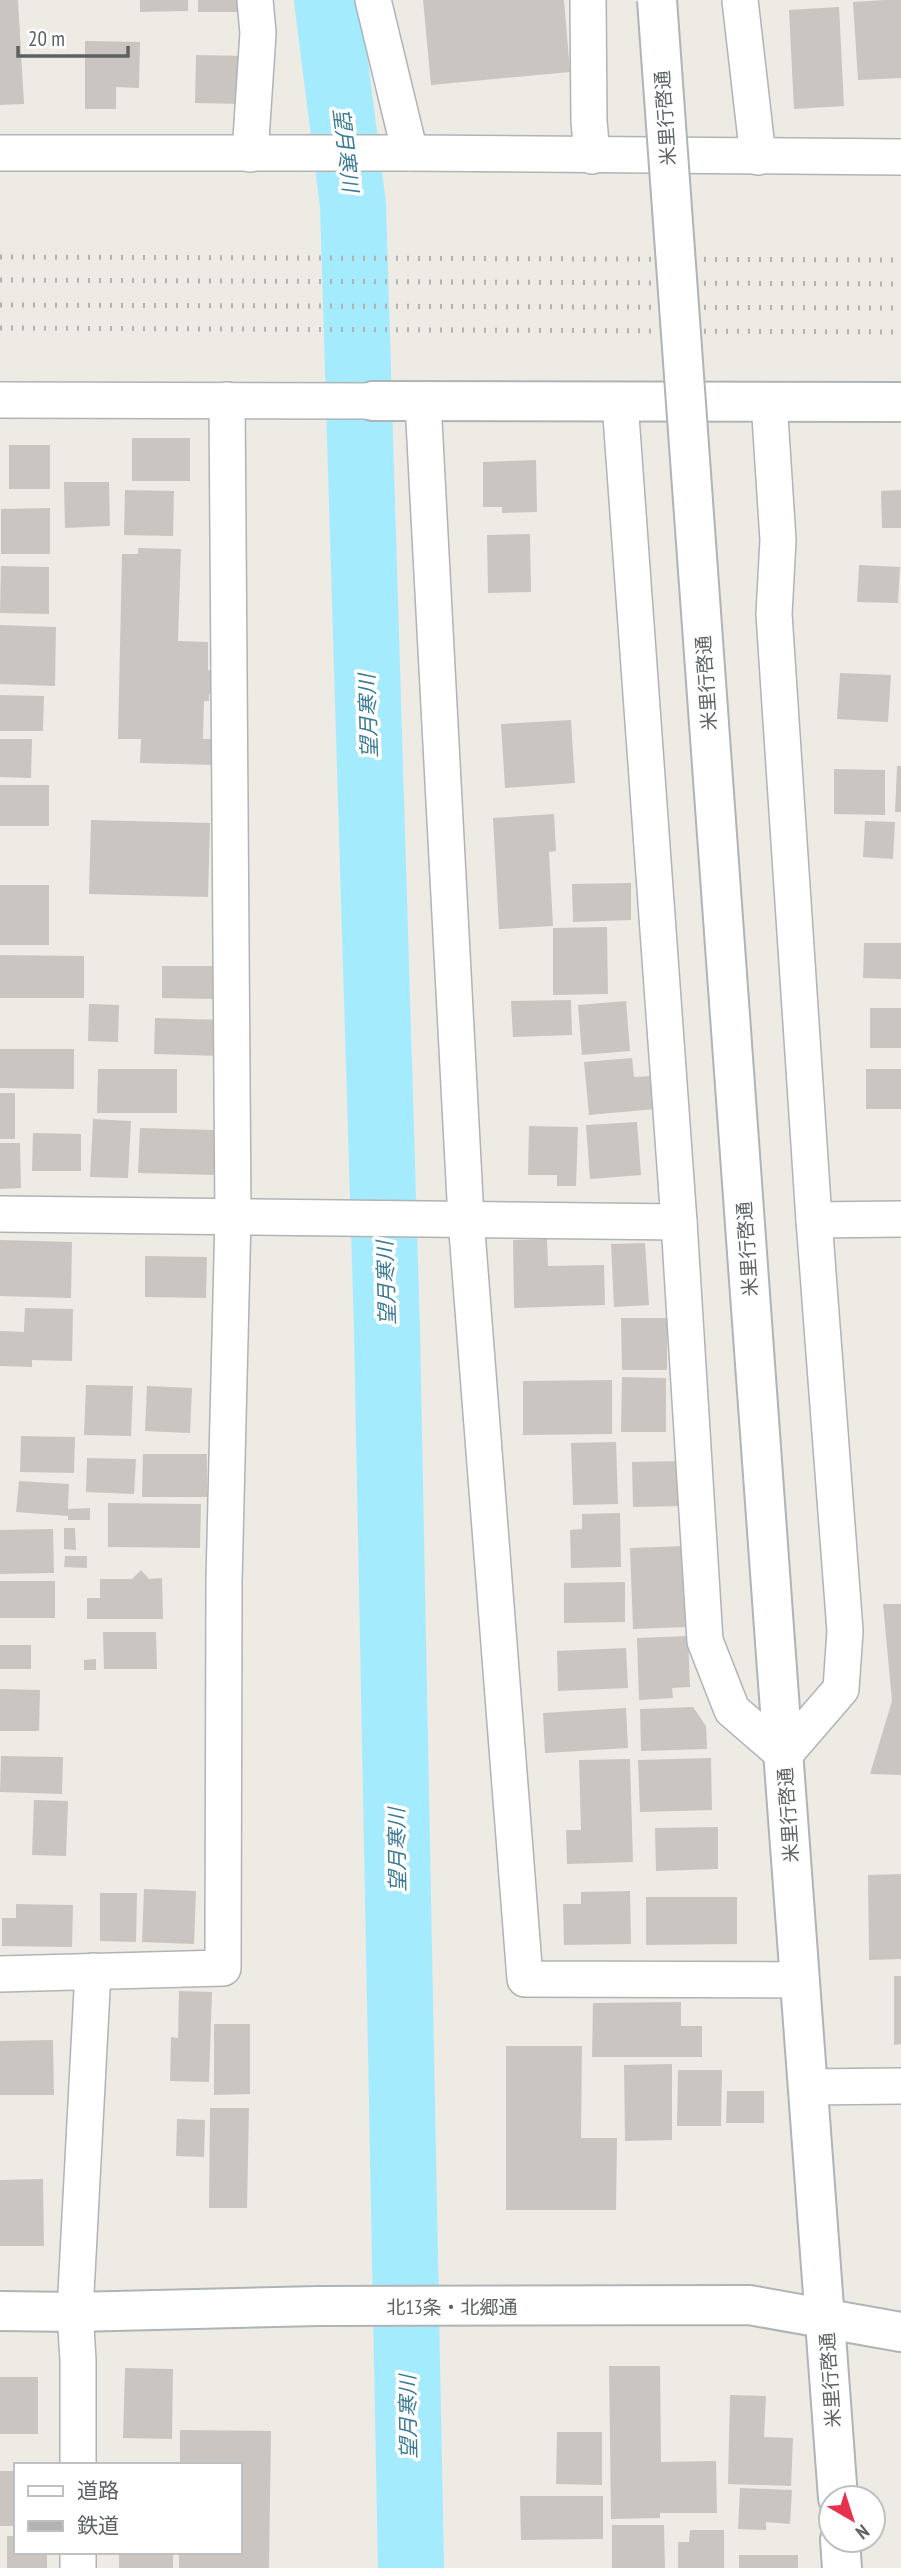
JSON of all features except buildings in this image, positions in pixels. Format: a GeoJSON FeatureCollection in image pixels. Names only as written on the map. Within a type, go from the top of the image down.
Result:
{"type":"FeatureCollection","features":[{"type":"Feature","properties":{"kind":"street"},"geometry":{"type":"LineString","coordinates":[[255,0],[261,154]]}},
{"type":"Feature","properties":{"kind":"street"},"geometry":{"type":"LineString","coordinates":[[373,0],[410,153]]}},
{"type":"Feature","properties":{"kind":"street"},"geometry":{"type":"LineString","coordinates":[[588,0],[589,121],[592,156]]}},
{"type":"Feature","properties":{"kind":"street","name":"米里行啓通"},"geometry":{"type":"LineString","coordinates":[[657,0],[837,2484]]}},
{"type":"Feature","properties":{"kind":"street"},"geometry":{"type":"LineString","coordinates":[[740,0],[758,157]]}},
{"type":"Feature","properties":{"kind":"street"},"geometry":{"type":"LineString","coordinates":[[0,153],[901,157]]}},
{"type":"Feature","properties":{"kind":"street"},"geometry":{"type":"LineString","coordinates":[[0,400],[901,402]]}},
{"type":"Feature","properties":{"kind":"street"},"geometry":{"type":"LineString","coordinates":[[0,1974],[223,1968],[224,1581],[233,1217],[227,400]]}},
{"type":"Feature","properties":{"kind":"street"},"geometry":{"type":"LineString","coordinates":[[620,402],[679,1222],[705,1641],[732,1710],[784,1755],[841,1689],[845,1631],[814,1220],[774,614],[778,540],[769,401]]}},
{"type":"Feature","properties":{"kind":"street"},"geometry":{"type":"LineString","coordinates":[[423,402],[466,1219],[525,1979],[800,1980]]}},
{"type":"Feature","properties":{"kind":"street"},"geometry":{"type":"LineString","coordinates":[[0,1214],[679,1222]]}},
{"type":"Feature","properties":{"kind":"street"},"geometry":{"type":"LineString","coordinates":[[814,1220],[901,1219]]}},
{"type":"Feature","properties":{"kind":"street"},"geometry":{"type":"LineString","coordinates":[[78,2463],[75,2312],[93,1971]]}},
{"type":"Feature","properties":{"kind":"street"},"geometry":{"type":"LineString","coordinates":[[808,2087],[901,2086]]}},
{"type":"Feature","properties":{"kind":"street","name":"北13条・北郷通"},"geometry":{"type":"LineString","coordinates":[[0,2311],[75,2312],[318,2306],[473,2308],[748,2305],[901,2332]]}},
{"type":"Feature","properties":{"kind":"waterway","name":"望月寒川"},"geometry":{"type":"LineString","coordinates":[[327,0],[353,205],[387,1330],[411,2568]]}},
{"type":"Feature","properties":{"kind":"railway"},"geometry":{"type":"LineString","coordinates":[[0,257],[901,260]]}},
{"type":"Feature","properties":{"kind":"railway"},"geometry":{"type":"LineString","coordinates":[[0,280],[901,284]]}},
{"type":"Feature","properties":{"kind":"railway"},"geometry":{"type":"LineString","coordinates":[[0,305],[901,308]]}},
{"type":"Feature","properties":{"kind":"railway"},"geometry":{"type":"LineString","coordinates":[[0,328],[901,332]]}}]}
